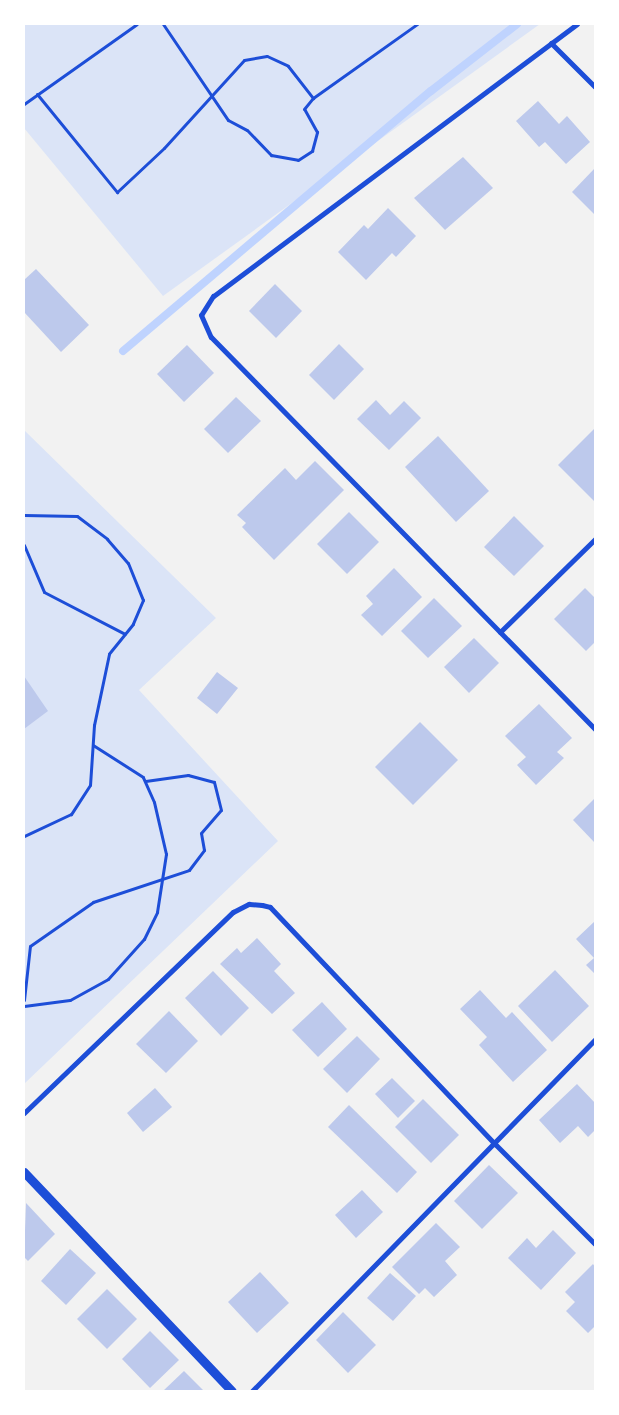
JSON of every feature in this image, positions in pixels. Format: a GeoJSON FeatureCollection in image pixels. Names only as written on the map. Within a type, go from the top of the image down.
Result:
{"type":"FeatureCollection","features":[{"type":"Feature","properties":{"kind":"street"},"geometry":{"type":"LineString","coordinates":[[578,24],[213,296],[201,315],[211,337],[595,729]]}},
{"type":"Feature","properties":{"kind":"street"},"geometry":{"type":"LineString","coordinates":[[551,43],[595,87]]}},
{"type":"Feature","properties":{"kind":"street"},"geometry":{"type":"LineString","coordinates":[[500,632],[595,539]]}},
{"type":"Feature","properties":{"kind":"street"},"geometry":{"type":"LineString","coordinates":[[24,1113],[232,912],[249,904],[270,907],[495,1144],[595,1244]]}},
{"type":"Feature","properties":{"kind":"street"},"geometry":{"type":"LineString","coordinates":[[252,1391],[595,1040]]}},
{"type":"Feature","properties":{"kind":"street"},"geometry":{"type":"LineString","coordinates":[[24,1172],[232,1391]]}},
{"type":"Feature","properties":{"kind":"path"},"geometry":{"type":"LineString","coordinates":[[24,104],[138,24]]}},
{"type":"Feature","properties":{"kind":"path"},"geometry":{"type":"LineString","coordinates":[[163,24],[228,120],[247,130],[271,155],[298,160],[312,151],[317,132],[304,109],[314,98],[417,24]]}},
{"type":"Feature","properties":{"kind":"path"},"geometry":{"type":"LineString","coordinates":[[38,94],[118,192],[212,96],[244,60],[267,56],[288,66],[314,98]]}},
{"type":"Feature","properties":{"kind":"path"},"geometry":{"type":"LineString","coordinates":[[24,515],[77,516],[108,539],[128,563],[143,600],[125,634],[109,654],[93,745],[90,785],[70,814],[24,836]]}},
{"type":"Feature","properties":{"kind":"path"},"geometry":{"type":"LineString","coordinates":[[24,545],[44,592],[125,634]]}},
{"type":"Feature","properties":{"kind":"path"},"geometry":{"type":"LineString","coordinates":[[24,1006],[70,1000],[108,979],[144,939],[157,912],[166,854],[154,802],[145,781],[93,745]]}},
{"type":"Feature","properties":{"kind":"path"},"geometry":{"type":"LineString","coordinates":[[24,1000],[30,946],[93,902],[188,870],[204,850],[201,833],[221,810],[214,782],[188,775],[145,781]]}},
{"type":"Feature","properties":{"kind":"shaded area"},"geometry":{"type":"Polygon","coordinates":[[[24,24],[540,24],[163,296],[24,128],[24,24]]]}},
{"type":"Feature","properties":{"kind":"shaded area"},"geometry":{"type":"Polygon","coordinates":[[[24,430],[216,618],[139,690],[278,841],[24,1084],[24,430]]]}},
{"type":"Feature","properties":{"kind":"building"},"geometry":{"type":"Polygon","coordinates":[[[538,101],[559,124],[567,116],[590,142],[566,164],[545,142],[539,147],[516,121],[538,101]]]}},
{"type":"Feature","properties":{"kind":"building"},"geometry":{"type":"Polygon","coordinates":[[[463,157],[493,188],[445,230],[414,198],[463,157]]]}},
{"type":"Feature","properties":{"kind":"building"},"geometry":{"type":"Polygon","coordinates":[[[595,168],[595,215],[572,192],[595,168]]]}},
{"type":"Feature","properties":{"kind":"building"},"geometry":{"type":"Polygon","coordinates":[[[388,208],[416,236],[396,257],[392,253],[366,280],[338,252],[364,225],[368,229],[388,208]]]}},
{"type":"Feature","properties":{"kind":"building"},"geometry":{"type":"Polygon","coordinates":[[[36,269],[89,325],[61,352],[24,312],[24,280],[36,269]]]}},
{"type":"Feature","properties":{"kind":"building"},"geometry":{"type":"Polygon","coordinates":[[[275,284],[302,311],[276,338],[249,311],[275,284]]]}},
{"type":"Feature","properties":{"kind":"building"},"geometry":{"type":"Polygon","coordinates":[[[339,344],[364,369],[334,400],[309,375],[339,344]]]}},
{"type":"Feature","properties":{"kind":"building"},"geometry":{"type":"Polygon","coordinates":[[[187,345],[214,373],[184,402],[157,374],[187,345]]]}},
{"type":"Feature","properties":{"kind":"building"},"geometry":{"type":"Polygon","coordinates":[[[236,397],[261,421],[228,453],[204,429],[236,397]]]}},
{"type":"Feature","properties":{"kind":"building"},"geometry":{"type":"Polygon","coordinates":[[[376,400],[390,415],[404,401],[421,418],[389,450],[357,419],[376,400]]]}},
{"type":"Feature","properties":{"kind":"building"},"geometry":{"type":"Polygon","coordinates":[[[595,428],[595,500],[594,501],[558,465],[595,428]]]}},
{"type":"Feature","properties":{"kind":"building"},"geometry":{"type":"Polygon","coordinates":[[[438,436],[489,491],[456,522],[405,467],[438,436]]]}},
{"type":"Feature","properties":{"kind":"building"},"geometry":{"type":"Polygon","coordinates":[[[315,461],[344,490],[274,560],[242,527],[246,523],[237,515],[285,468],[296,480],[315,461]]]}},
{"type":"Feature","properties":{"kind":"building"},"geometry":{"type":"Polygon","coordinates":[[[349,512],[379,542],[347,574],[317,544],[349,512]]]}},
{"type":"Feature","properties":{"kind":"building"},"geometry":{"type":"Polygon","coordinates":[[[514,516],[544,546],[514,576],[484,547],[514,516]]]}},
{"type":"Feature","properties":{"kind":"building"},"geometry":{"type":"Polygon","coordinates":[[[394,568],[422,597],[382,636],[361,615],[373,604],[366,596],[394,568]]]}},
{"type":"Feature","properties":{"kind":"building"},"geometry":{"type":"Polygon","coordinates":[[[585,588],[595,598],[595,642],[586,651],[554,619],[585,588]]]}},
{"type":"Feature","properties":{"kind":"building"},"geometry":{"type":"Polygon","coordinates":[[[434,598],[462,626],[428,658],[401,631],[434,598]]]}},
{"type":"Feature","properties":{"kind":"building"},"geometry":{"type":"Polygon","coordinates":[[[474,638],[499,663],[469,693],[444,667],[474,638]]]}},
{"type":"Feature","properties":{"kind":"building"},"geometry":{"type":"Polygon","coordinates":[[[217,672],[238,688],[217,714],[197,698],[217,672]]]}},
{"type":"Feature","properties":{"kind":"building"},"geometry":{"type":"Polygon","coordinates":[[[24,676],[48,711],[24,729],[24,676]]]}},
{"type":"Feature","properties":{"kind":"building"},"geometry":{"type":"Polygon","coordinates":[[[539,704],[572,738],[557,752],[564,758],[536,785],[517,765],[526,757],[505,736],[539,704]]]}},
{"type":"Feature","properties":{"kind":"building"},"geometry":{"type":"Polygon","coordinates":[[[420,722],[458,760],[413,805],[375,767],[420,722]]]}},
{"type":"Feature","properties":{"kind":"building"},"geometry":{"type":"Polygon","coordinates":[[[595,798],[595,843],[573,820],[595,798]]]}},
{"type":"Feature","properties":{"kind":"building"},"geometry":{"type":"Polygon","coordinates":[[[595,921],[595,974],[586,965],[594,958],[576,939],[595,921]]]}},
{"type":"Feature","properties":{"kind":"building"},"geometry":{"type":"Polygon","coordinates":[[[257,938],[281,964],[274,971],[295,993],[272,1014],[220,964],[237,948],[241,953],[257,938]]]}},
{"type":"Feature","properties":{"kind":"building"},"geometry":{"type":"Polygon","coordinates":[[[555,970],[589,1006],[552,1042],[518,1006],[555,970]]]}},
{"type":"Feature","properties":{"kind":"building"},"geometry":{"type":"Polygon","coordinates":[[[213,971],[249,1008],[221,1036],[185,998],[213,971]]]}},
{"type":"Feature","properties":{"kind":"building"},"geometry":{"type":"Polygon","coordinates":[[[480,990],[506,1018],[512,1012],[547,1050],[513,1082],[479,1045],[487,1037],[460,1009],[480,990]]]}},
{"type":"Feature","properties":{"kind":"building"},"geometry":{"type":"Polygon","coordinates":[[[322,1002],[347,1029],[318,1057],[292,1030],[322,1002]]]}},
{"type":"Feature","properties":{"kind":"building"},"geometry":{"type":"Polygon","coordinates":[[[169,1011],[198,1041],[166,1073],[136,1044],[169,1011]]]}},
{"type":"Feature","properties":{"kind":"building"},"geometry":{"type":"Polygon","coordinates":[[[357,1036],[380,1059],[347,1093],[323,1069],[357,1036]]]}},
{"type":"Feature","properties":{"kind":"building"},"geometry":{"type":"Polygon","coordinates":[[[392,1078],[415,1101],[398,1118],[375,1094],[392,1078]]]}},
{"type":"Feature","properties":{"kind":"building"},"geometry":{"type":"Polygon","coordinates":[[[577,1084],[595,1103],[595,1130],[588,1137],[578,1126],[560,1143],[539,1120],[577,1084]]]}},
{"type":"Feature","properties":{"kind":"building"},"geometry":{"type":"Polygon","coordinates":[[[155,1088],[172,1107],[143,1132],[127,1113],[155,1088]]]}},
{"type":"Feature","properties":{"kind":"building"},"geometry":{"type":"Polygon","coordinates":[[[423,1099],[459,1135],[431,1163],[395,1127],[423,1099]]]}},
{"type":"Feature","properties":{"kind":"building"},"geometry":{"type":"Polygon","coordinates":[[[349,1105],[417,1172],[397,1193],[328,1127],[349,1105]]]}},
{"type":"Feature","properties":{"kind":"building"},"geometry":{"type":"Polygon","coordinates":[[[489,1165],[518,1193],[482,1229],[454,1201],[489,1165]]]}},
{"type":"Feature","properties":{"kind":"building"},"geometry":{"type":"Polygon","coordinates":[[[362,1190],[383,1212],[356,1238],[335,1215],[362,1190]]]}},
{"type":"Feature","properties":{"kind":"building"},"geometry":{"type":"Polygon","coordinates":[[[26,1203],[55,1234],[28,1261],[24,1257],[26,1203]]]}},
{"type":"Feature","properties":{"kind":"building"},"geometry":{"type":"Polygon","coordinates":[[[436,1223],[460,1247],[445,1261],[457,1275],[434,1297],[425,1288],[419,1294],[392,1267],[436,1223]]]}},
{"type":"Feature","properties":{"kind":"building"},"geometry":{"type":"Polygon","coordinates":[[[553,1230],[576,1253],[541,1290],[508,1258],[527,1238],[536,1248],[553,1230]]]}},
{"type":"Feature","properties":{"kind":"building"},"geometry":{"type":"Polygon","coordinates":[[[70,1249],[96,1273],[66,1305],[41,1281],[70,1249]]]}},
{"type":"Feature","properties":{"kind":"building"},"geometry":{"type":"Polygon","coordinates":[[[593,1264],[595,1267],[595,1326],[588,1333],[566,1311],[575,1302],[565,1292],[593,1264]]]}},
{"type":"Feature","properties":{"kind":"building"},"geometry":{"type":"Polygon","coordinates":[[[260,1272],[289,1303],[257,1333],[228,1302],[260,1272]]]}},
{"type":"Feature","properties":{"kind":"building"},"geometry":{"type":"Polygon","coordinates":[[[390,1273],[416,1296],[393,1321],[367,1298],[390,1273]]]}},
{"type":"Feature","properties":{"kind":"building"},"geometry":{"type":"Polygon","coordinates":[[[107,1289],[137,1319],[107,1349],[77,1319],[107,1289]]]}},
{"type":"Feature","properties":{"kind":"building"},"geometry":{"type":"Polygon","coordinates":[[[343,1312],[376,1345],[348,1373],[316,1340],[343,1312]]]}},
{"type":"Feature","properties":{"kind":"building"},"geometry":{"type":"Polygon","coordinates":[[[150,1331],[179,1360],[150,1388],[122,1359],[150,1331]]]}},
{"type":"Feature","properties":{"kind":"building"},"geometry":{"type":"Polygon","coordinates":[[[184,1371],[204,1391],[163,1391],[184,1371]]]}},
{"type":"Feature","properties":{"kind":"waterway"},"geometry":{"type":"LineString","coordinates":[[123,351],[431,91],[517,24]]}}]}
